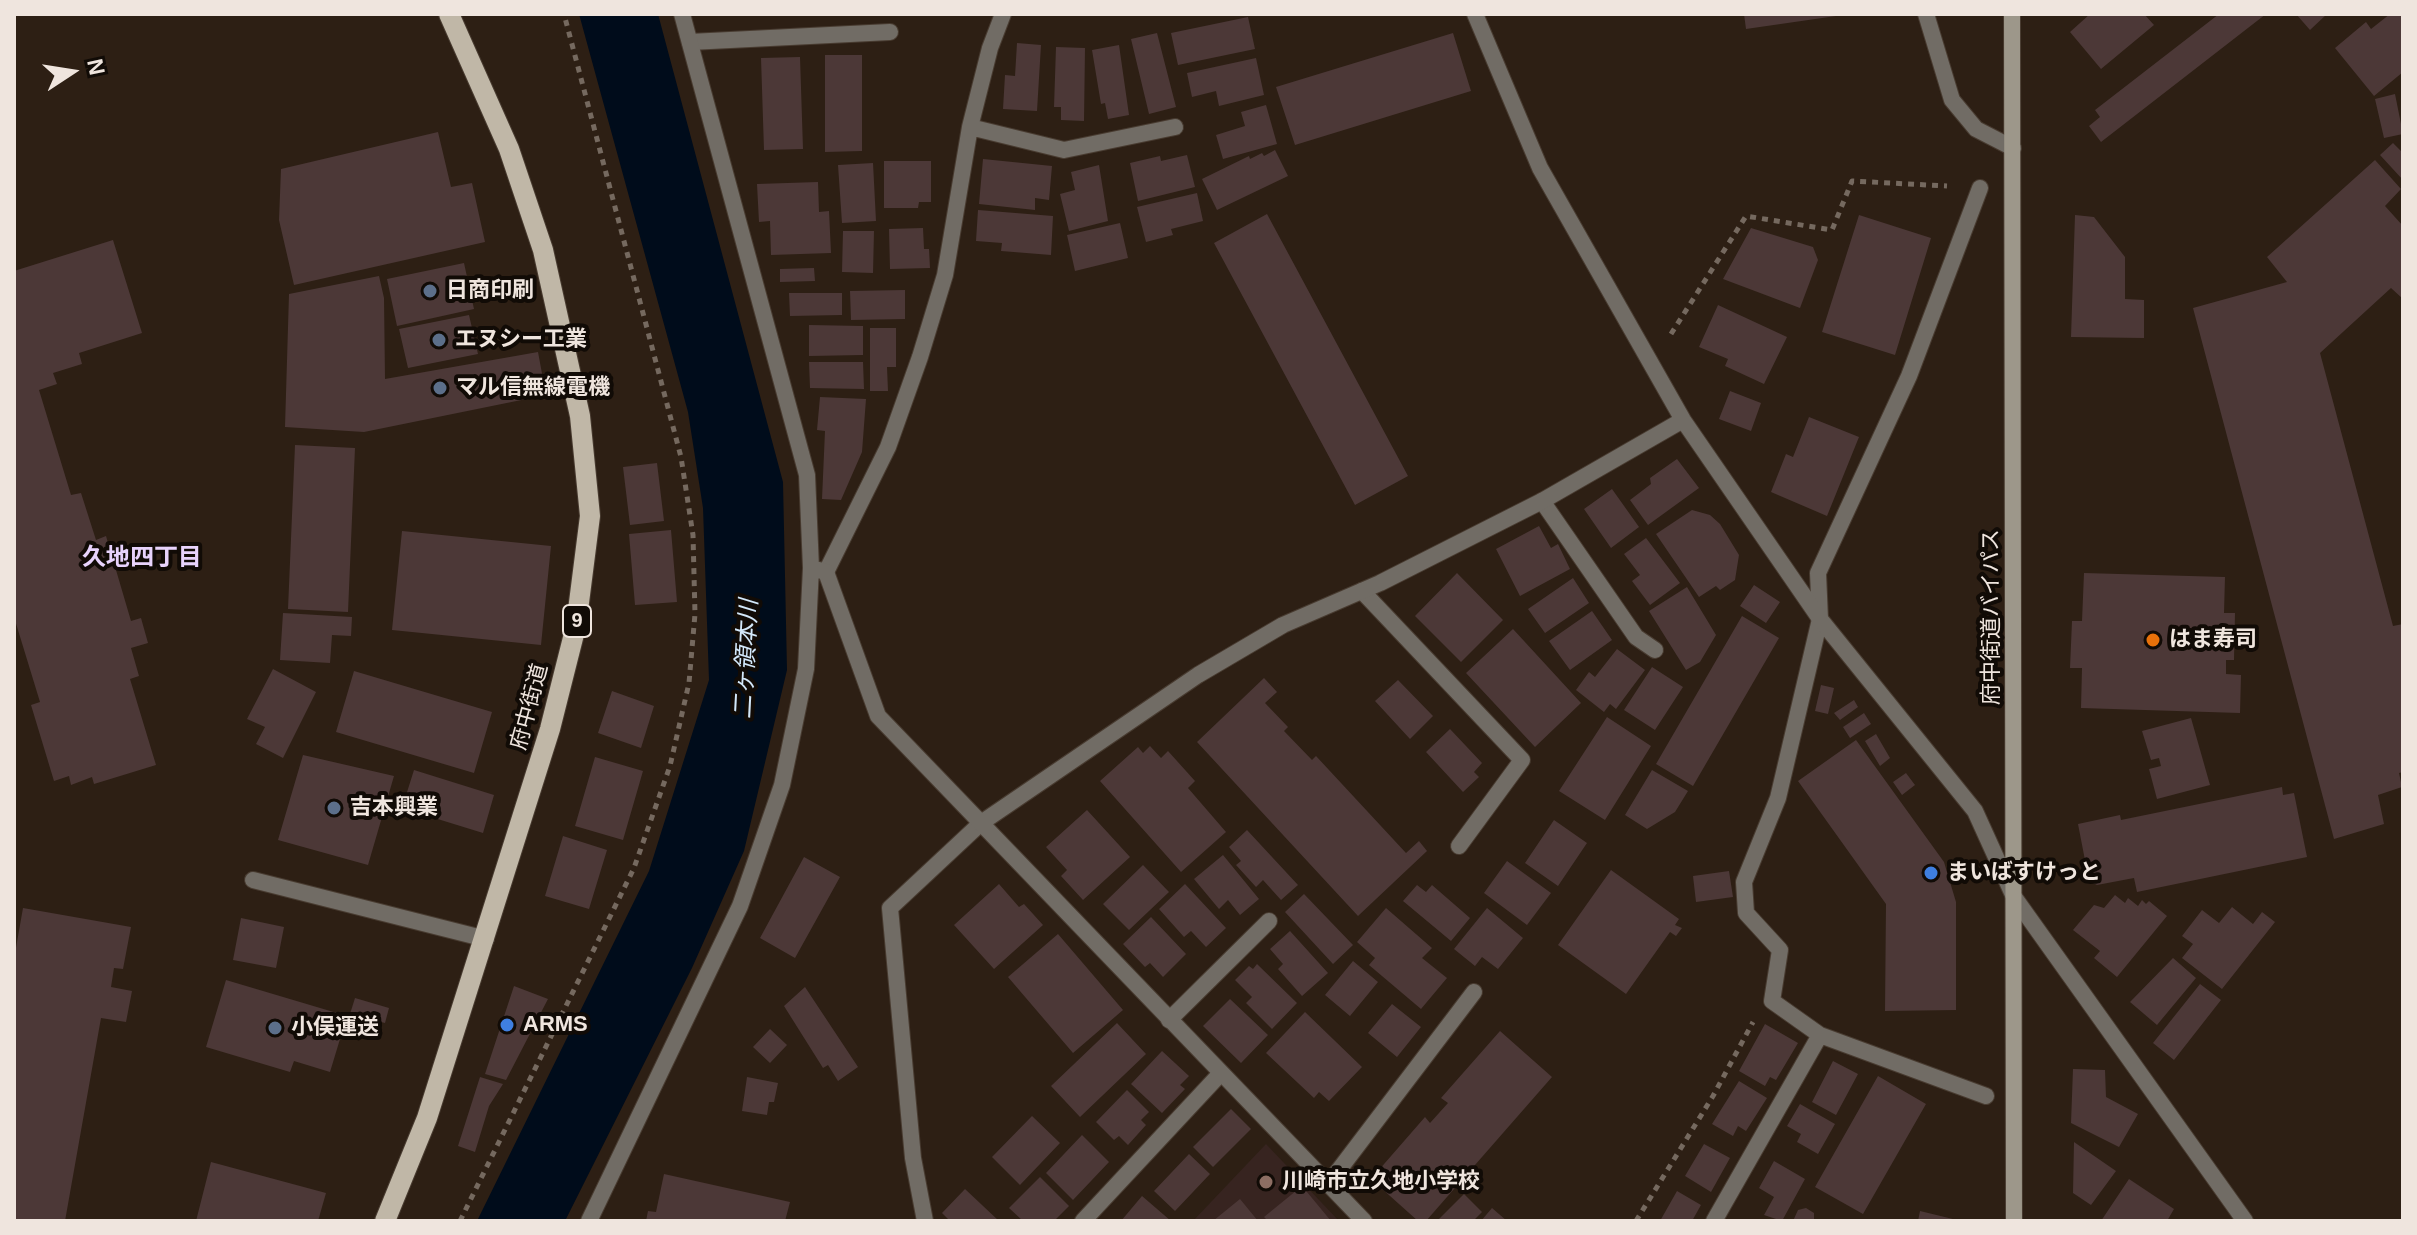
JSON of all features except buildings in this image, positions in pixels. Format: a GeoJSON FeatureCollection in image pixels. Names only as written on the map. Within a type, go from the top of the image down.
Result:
{"type":"FeatureCollection","features":[{"type":"Feature","properties":{"kind":"main road","name":"府中街道"},"geometry":{"type":"LineString","coordinates":[[385,1221],[427,1118],[550,729],[576,626],[590,516],[580,416],[543,250],[509,149],[449,14]]}},
{"type":"Feature","properties":{"kind":"street"},"geometry":{"type":"LineString","coordinates":[[589,1221],[740,906],[782,785],[806,669],[818,570],[807,475],[682,14]]}},
{"type":"Feature","properties":{"kind":"street"},"geometry":{"type":"LineString","coordinates":[[818,570],[888,447],[920,357],[945,275],[970,127],[990,48],[1003,14]]}},
{"type":"Feature","properties":{"kind":"street"},"geometry":{"type":"LineString","coordinates":[[1475,14],[1540,168],[1683,420],[1820,619],[1975,811],[2014,897],[2245,1221]]}},
{"type":"Feature","properties":{"kind":"street"},"geometry":{"type":"LineString","coordinates":[[1926,14],[1952,100],[1976,129],[2013,148]]}},
{"type":"Feature","properties":{"kind":"street","name":"府中街道バイパス"},"geometry":{"type":"LineString","coordinates":[[2012,14],[2014,1221]]}},
{"type":"Feature","properties":{"kind":"street"},"geometry":{"type":"LineString","coordinates":[[690,42],[890,32]]}},
{"type":"Feature","properties":{"kind":"street"},"geometry":{"type":"LineString","coordinates":[[970,127],[1064,150],[1175,127]]}},
{"type":"Feature","properties":{"kind":"street"},"geometry":{"type":"LineString","coordinates":[[1980,188],[1909,376],[1818,573],[1820,619],[1778,798],[1744,882],[1746,913],[1780,950],[1772,1001],[1820,1035],[1986,1096]]}},
{"type":"Feature","properties":{"kind":"street"},"geometry":{"type":"LineString","coordinates":[[925,1221],[913,1158],[890,908],[981,823],[1198,675],[1283,625],[1362,591],[1542,501],[1683,420]]}},
{"type":"Feature","properties":{"kind":"street"},"geometry":{"type":"LineString","coordinates":[[1542,501],[1636,637],[1655,650]]}},
{"type":"Feature","properties":{"kind":"street"},"geometry":{"type":"LineString","coordinates":[[818,570],[878,716],[1364,1221]]}},
{"type":"Feature","properties":{"kind":"street"},"geometry":{"type":"LineString","coordinates":[[1362,591],[1522,760],[1459,846]]}},
{"type":"Feature","properties":{"kind":"street"},"geometry":{"type":"LineString","coordinates":[[253,880],[486,939]]}},
{"type":"Feature","properties":{"kind":"street"},"geometry":{"type":"LineString","coordinates":[[1169,1020],[1269,921]]}},
{"type":"Feature","properties":{"kind":"street"},"geometry":{"type":"LineString","coordinates":[[1329,1183],[1474,992]]}},
{"type":"Feature","properties":{"kind":"street"},"geometry":{"type":"LineString","coordinates":[[1714,1221],[1820,1035]]}},
{"type":"Feature","properties":{"kind":"street"},"geometry":{"type":"LineString","coordinates":[[1083,1221],[1221,1073]]}},
{"type":"Feature","properties":{"kind":"path"},"geometry":{"type":"LineString","coordinates":[[460,1221],[634,868],[670,766],[690,669],[695,614],[693,535],[681,457],[564,14]]}},
{"type":"Feature","properties":{"kind":"path"},"geometry":{"type":"LineString","coordinates":[[1652,365],[1746,216],[1832,230],[1852,181],[1980,188]]}},
{"type":"Feature","properties":{"kind":"path"},"geometry":{"type":"LineString","coordinates":[[1636,1221],[1713,1096],[1758,1013],[1772,1001]]}},
{"type":"Feature","properties":{"kind":"shaded area","name":"川崎市立久地小学校"},"geometry":{"type":"Polygon","coordinates":[[[1266,1144],[1339,1221],[1193,1221],[1266,1144]]]}},
{"type":"Feature","properties":{"kind":"water","name":"二ヶ領本川"},"geometry":{"type":"Polygon","coordinates":[[[579,14],[658,14],[783,482],[787,670],[744,851],[692,968],[565,1221],[477,1221],[649,871],[709,680],[703,508],[688,412],[579,14]]]}},
{"type":"Feature","properties":{"kind":"place","name":"日商印刷"},"geometry":{"type":"Point","coordinates":[430,291]}},
{"type":"Feature","properties":{"kind":"place","name":"エヌシー工業"},"geometry":{"type":"Point","coordinates":[439,340]}},
{"type":"Feature","properties":{"kind":"place","name":"マル信無線電機"},"geometry":{"type":"Point","coordinates":[440,388]}},
{"type":"Feature","properties":{"kind":"place","name":"はま寿司"},"geometry":{"type":"Point","coordinates":[2153,640]}},
{"type":"Feature","properties":{"kind":"place","name":"吉本興業"},"geometry":{"type":"Point","coordinates":[334,808]}},
{"type":"Feature","properties":{"kind":"place","name":"まいばすけっと"},"geometry":{"type":"Point","coordinates":[1931,873]}},
{"type":"Feature","properties":{"kind":"place","name":"ARMS"},"geometry":{"type":"Point","coordinates":[507,1025]}},
{"type":"Feature","properties":{"kind":"place","name":"小俣運送"},"geometry":{"type":"Point","coordinates":[275,1028]}},
{"type":"Feature","properties":{"kind":"place","name":"川崎市立久地小学校"},"geometry":{"type":"Point","coordinates":[1266,1182]}},
{"type":"Feature","properties":{"kind":"district","name":"久地四丁目"},"geometry":{"type":"Point","coordinates":[142,558]}}]}
